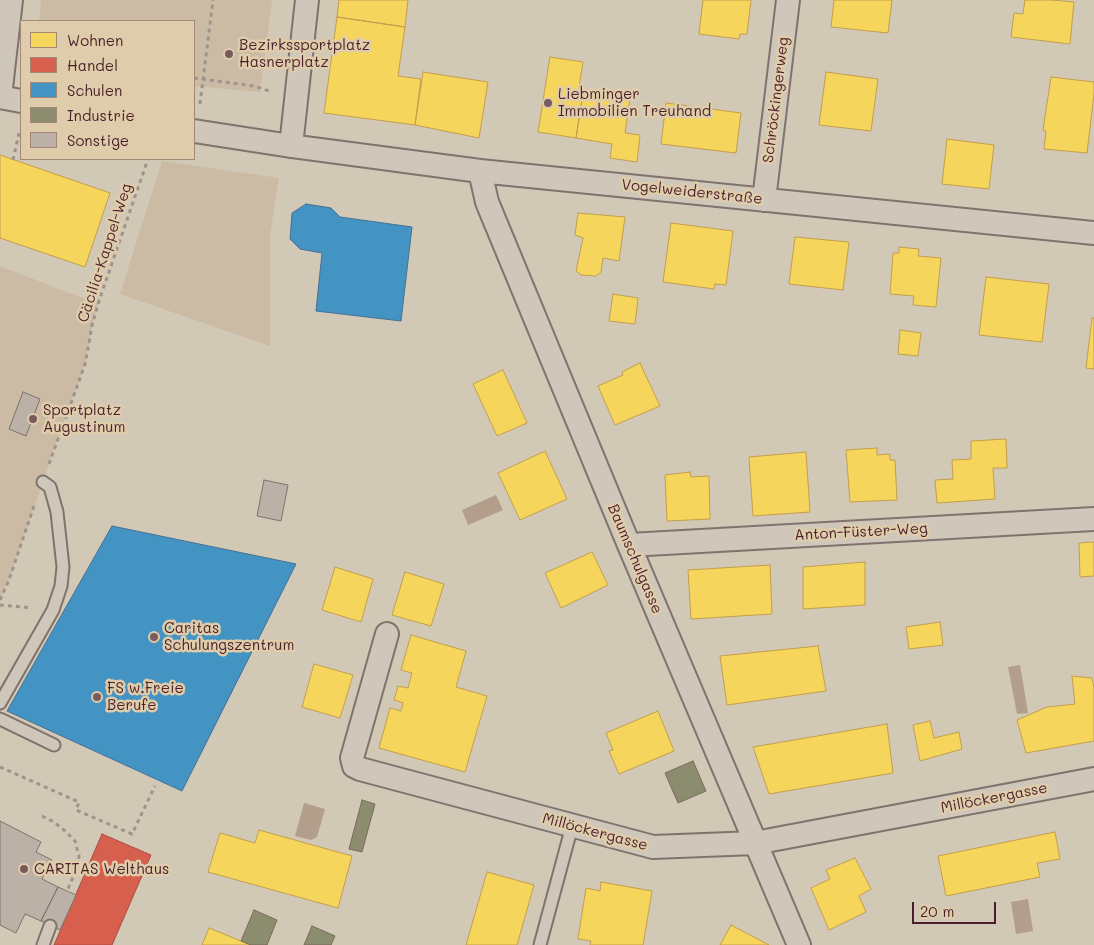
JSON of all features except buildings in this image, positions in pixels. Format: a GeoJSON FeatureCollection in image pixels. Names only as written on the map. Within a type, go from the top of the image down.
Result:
{"type":"FeatureCollection","features":[{"type":"Feature","properties":{"kind":"street"},"geometry":{"type":"LineString","coordinates":[[11,0],[0,97],[20,100]]}},
{"type":"Feature","properties":{"kind":"street"},"geometry":{"type":"LineString","coordinates":[[291,146],[307,0]]}},
{"type":"Feature","properties":{"kind":"street","name":"Schröckingerweg"},"geometry":{"type":"LineString","coordinates":[[764,200],[788,0]]}},
{"type":"Feature","properties":{"kind":"street","name":"Vogelweiderstraße"},"geometry":{"type":"LineString","coordinates":[[195,130],[291,146],[480,170],[1094,233]]}},
{"type":"Feature","properties":{"kind":"street","name":"Baumschulgasse"},"geometry":{"type":"LineString","coordinates":[[480,170],[491,211],[629,545],[799,945]]}},
{"type":"Feature","properties":{"kind":"street","name":"Anton-Füster-Weg"},"geometry":{"type":"LineString","coordinates":[[629,545],[1094,518]]}},
{"type":"Feature","properties":{"kind":"street","name":"Millöckergasse"},"geometry":{"type":"LineString","coordinates":[[386,634],[352,758],[354,766],[653,847],[756,843],[1094,779]]}},
{"type":"Feature","properties":{"kind":"lane"},"geometry":{"type":"LineString","coordinates":[[0,703],[53,610],[61,586],[62,567],[57,512],[50,486],[43,482]]}},
{"type":"Feature","properties":{"kind":"lane"},"geometry":{"type":"LineString","coordinates":[[0,719],[54,745]]}},
{"type":"Feature","properties":{"kind":"lane"},"geometry":{"type":"LineString","coordinates":[[540,945],[572,826]]}},
{"type":"Feature","properties":{"kind":"lane"},"geometry":{"type":"LineString","coordinates":[[43,945],[50,926]]}},
{"type":"Feature","properties":{"kind":"path"},"geometry":{"type":"LineString","coordinates":[[200,104],[213,0]]}},
{"type":"Feature","properties":{"kind":"path"},"geometry":{"type":"LineString","coordinates":[[195,78],[254,86],[272,92]]}},
{"type":"Feature","properties":{"kind":"path"},"geometry":{"type":"LineString","coordinates":[[13,160],[19,133]]}},
{"type":"Feature","properties":{"kind":"path","name":"Cäcilia-Kappel-Weg"},"geometry":{"type":"LineString","coordinates":[[78,384],[85,364],[92,325],[100,298],[148,160]]}},
{"type":"Feature","properties":{"kind":"path"},"geometry":{"type":"LineString","coordinates":[[0,605],[53,610]]}},
{"type":"Feature","properties":{"kind":"path"},"geometry":{"type":"LineString","coordinates":[[0,767],[79,802],[76,810],[132,834],[155,786]]}},
{"type":"Feature","properties":{"kind":"path"},"geometry":{"type":"LineString","coordinates":[[42,816],[66,831],[75,841],[79,856],[77,868],[67,891]]}},
{"type":"Feature","properties":{"kind":"shaded area","name":"Bezirkssportplatz Hasnerplatz"},"geometry":{"type":"Polygon","coordinates":[[[41,0],[272,0],[260,92],[195,86],[195,20],[39,20],[41,0]]]}},
{"type":"Feature","properties":{"kind":"shaded area"},"geometry":{"type":"Polygon","coordinates":[[[162,161],[279,178],[270,235],[270,346],[120,294],[162,161]]]}},
{"type":"Feature","properties":{"kind":"shaded area","name":"Sportplatz Augustinum"},"geometry":{"type":"Polygon","coordinates":[[[0,266],[87,300],[100,298],[92,325],[85,364],[9,580],[0,600],[0,266]]]}},
{"type":"Feature","properties":{"kind":"shaded area"},"geometry":{"type":"Polygon","coordinates":[[[496,495],[503,510],[468,525],[462,510],[496,495]]]}},
{"type":"Feature","properties":{"kind":"shaded area"},"geometry":{"type":"Polygon","coordinates":[[[1020,665],[1028,713],[1017,714],[1008,667],[1020,665]]]}},
{"type":"Feature","properties":{"kind":"shaded area"},"geometry":{"type":"Polygon","coordinates":[[[304,803],[325,809],[317,837],[311,840],[295,836],[304,803]]]}},
{"type":"Feature","properties":{"kind":"shaded area"},"geometry":{"type":"Polygon","coordinates":[[[1028,899],[1033,931],[1016,934],[1011,902],[1028,899]]]}},
{"type":"Feature","properties":{"kind":"place","name":"Bezirkssportplatz Hasnerplatz"},"geometry":{"type":"Point","coordinates":[229,54]}},
{"type":"Feature","properties":{"kind":"place","name":"Liebminger Immobilien Treuhand"},"geometry":{"type":"Point","coordinates":[548,103]}},
{"type":"Feature","properties":{"kind":"place","name":"Sportplatz Augustinum"},"geometry":{"type":"Point","coordinates":[33,419]}},
{"type":"Feature","properties":{"kind":"place","name":"Caritas Schulungszentrum"},"geometry":{"type":"Point","coordinates":[154,637]}},
{"type":"Feature","properties":{"kind":"place","name":"FS w.Freie Berufe"},"geometry":{"type":"Point","coordinates":[97,697]}},
{"type":"Feature","properties":{"kind":"place","name":"CARITAS Welthaus"},"geometry":{"type":"Point","coordinates":[24,869]}}]}
